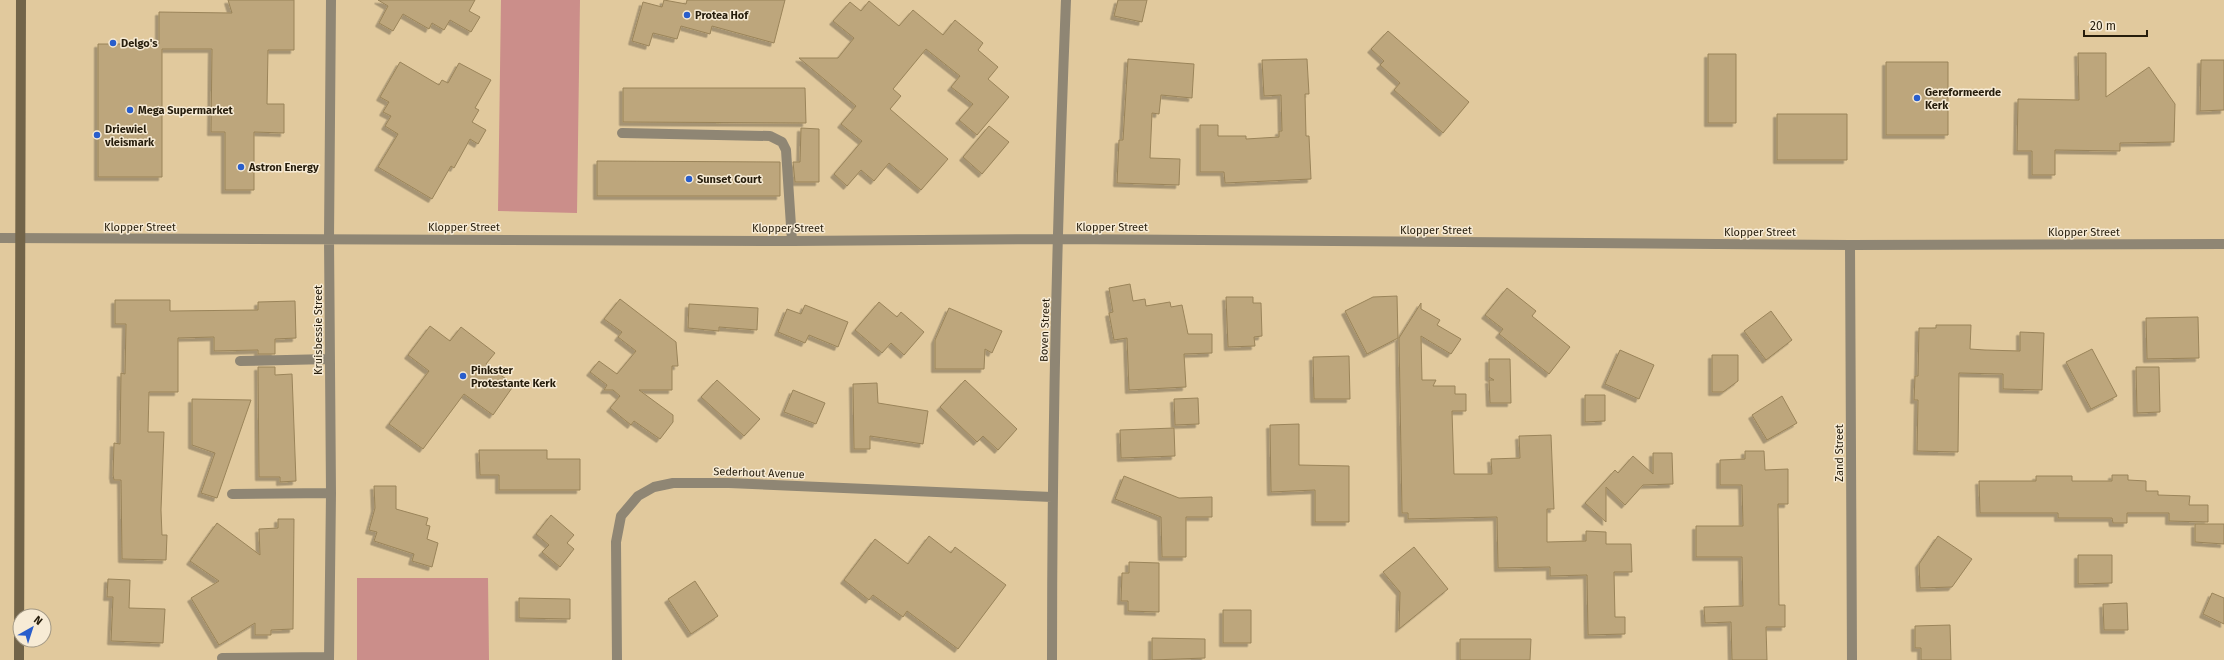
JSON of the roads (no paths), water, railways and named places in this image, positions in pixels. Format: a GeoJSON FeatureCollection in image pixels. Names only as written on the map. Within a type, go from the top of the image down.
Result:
{"type":"FeatureCollection","features":[{"type":"Feature","properties":{"kind":"street"},"geometry":{"type":"LineString","coordinates":[[19,660],[21,0]]}},
{"type":"Feature","properties":{"kind":"street","name":"Kruisbessie Street"},"geometry":{"type":"LineString","coordinates":[[329,659],[331,494],[329,238],[331,0]]}},
{"type":"Feature","properties":{"kind":"street","name":"Boven Street"},"geometry":{"type":"LineString","coordinates":[[1052,660],[1052,497],[1059,239],[1060,134],[1066,0]]}},
{"type":"Feature","properties":{"kind":"street"},"geometry":{"type":"LineString","coordinates":[[622,133],[770,136],[782,142],[786,150],[792,241]]}},
{"type":"Feature","properties":{"kind":"street","name":"Klopper Street"},"geometry":{"type":"LineString","coordinates":[[0,238],[329,238],[792,241],[1059,239],[1850,245],[2224,244]]}},
{"type":"Feature","properties":{"kind":"street","name":"Zand Street"},"geometry":{"type":"LineString","coordinates":[[1850,245],[1852,660]]}},
{"type":"Feature","properties":{"kind":"street"},"geometry":{"type":"LineString","coordinates":[[240,361],[330,359]]}},
{"type":"Feature","properties":{"kind":"street","name":"Sederhout Avenue"},"geometry":{"type":"LineString","coordinates":[[617,660],[616,542],[621,516],[638,496],[654,487],[673,483],[729,484],[1052,497]]}},
{"type":"Feature","properties":{"kind":"street"},"geometry":{"type":"LineString","coordinates":[[232,494],[331,494]]}},
{"type":"Feature","properties":{"kind":"street"},"geometry":{"type":"LineString","coordinates":[[222,658],[329,659]]}},
{"type":"Feature","properties":{"kind":"place","name":"Protea Hof"},"geometry":{"type":"Point","coordinates":[687,15]}},
{"type":"Feature","properties":{"kind":"place","name":"Delgo's"},"geometry":{"type":"Point","coordinates":[113,43]}},
{"type":"Feature","properties":{"kind":"place","name":"Gereformeerde Kerk"},"geometry":{"type":"Point","coordinates":[1917,98]}},
{"type":"Feature","properties":{"kind":"place","name":"Mega Supermarket"},"geometry":{"type":"Point","coordinates":[130,110]}},
{"type":"Feature","properties":{"kind":"place","name":"Driewiel vleismark"},"geometry":{"type":"Point","coordinates":[97,135]}},
{"type":"Feature","properties":{"kind":"place","name":"Astron Energy"},"geometry":{"type":"Point","coordinates":[241,167]}},
{"type":"Feature","properties":{"kind":"place","name":"Sunset Court"},"geometry":{"type":"Point","coordinates":[689,179]}},
{"type":"Feature","properties":{"kind":"place","name":"Pinkster Protestante Kerk"},"geometry":{"type":"Point","coordinates":[463,376]}}]}
